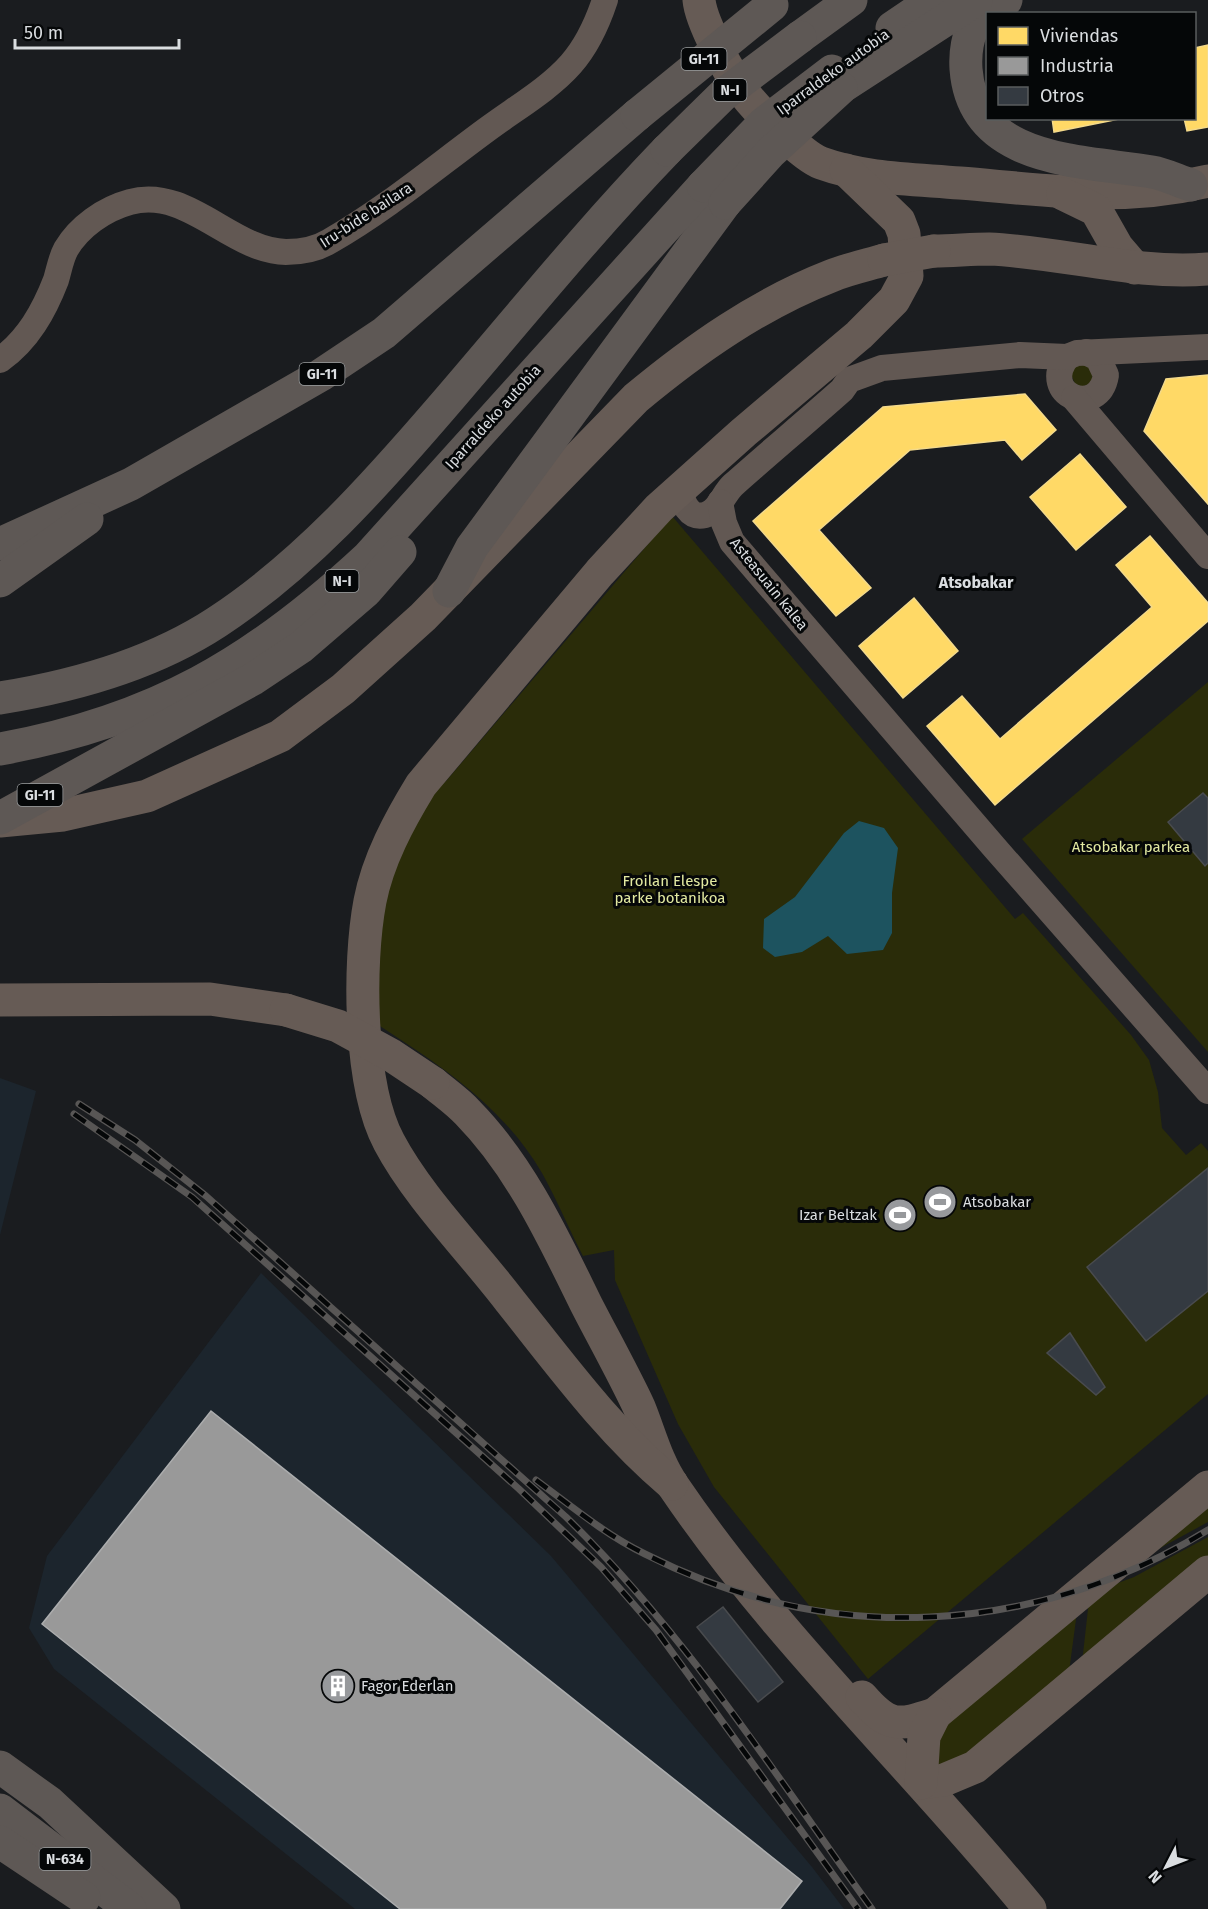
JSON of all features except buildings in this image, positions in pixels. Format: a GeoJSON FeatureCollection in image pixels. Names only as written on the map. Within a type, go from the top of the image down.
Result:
{"type":"FeatureCollection","features":[{"type":"Feature","properties":{"kind":"highway","name":"N-I"},"geometry":{"type":"LineString","coordinates":[[0,698],[55,690],[144,660],[216,623],[303,556],[396,461],[565,260],[667,150],[723,95],[851,0]]}},
{"type":"Feature","properties":{"kind":"highway","name":"Iparraldeko autobia"},"geometry":{"type":"LineString","coordinates":[[0,749],[47,740],[142,711],[243,658],[329,593],[368,557],[602,296],[714,194],[764,123],[838,78],[933,0]]}},
{"type":"Feature","properties":{"kind":"highway"},"geometry":{"type":"LineString","coordinates":[[838,78],[976,0]]}},
{"type":"Feature","properties":{"kind":"highway"},"geometry":{"type":"LineString","coordinates":[[989,12],[1006,0]]}},
{"type":"Feature","properties":{"kind":"highway","name":"GI-11"},"geometry":{"type":"LineString","coordinates":[[0,581],[71,531],[131,484],[311,380],[384,333],[637,115],[776,3]]}},
{"type":"Feature","properties":{"kind":"highway"},"geometry":{"type":"LineString","coordinates":[[986,14],[977,20],[965,52],[967,78],[975,106],[988,124],[1016,144],[1052,158],[1154,172],[1199,183]]}},
{"type":"Feature","properties":{"kind":"highway"},"geometry":{"type":"LineString","coordinates":[[449,591],[472,547],[714,194]]}},
{"type":"Feature","properties":{"kind":"highway","name":"GI-11"},"geometry":{"type":"LineString","coordinates":[[0,819],[80,772],[253,679],[301,647],[366,591],[457,486],[602,296]]}},
{"type":"Feature","properties":{"kind":"highway"},"geometry":{"type":"LineString","coordinates":[[0,544],[131,484]]}},
{"type":"Feature","properties":{"kind":"highway"},"geometry":{"type":"LineString","coordinates":[[0,1767],[50,1803],[164,1909]]}},
{"type":"Feature","properties":{"kind":"highway","name":"N-634"},"geometry":{"type":"LineString","coordinates":[[0,1810],[130,1909]]}},
{"type":"Feature","properties":{"kind":"highway"},"geometry":{"type":"LineString","coordinates":[[0,1842],[103,1909]]}},
{"type":"Feature","properties":{"kind":"street","name":"Iru-bide bailara"},"geometry":{"type":"LineString","coordinates":[[0,360],[27,334],[45,308],[69,244],[79,230],[103,214],[130,202],[151,200],[173,204],[265,250],[288,252],[315,249],[404,191],[546,86],[572,64],[589,37],[605,0]]}},
{"type":"Feature","properties":{"kind":"street"},"geometry":{"type":"LineString","coordinates":[[699,0],[700,16],[744,93],[803,153],[819,163],[891,178],[1063,194],[1126,193],[1199,183]]}},
{"type":"Feature","properties":{"kind":"street"},"geometry":{"type":"LineString","coordinates":[[672,1484],[609,1426],[399,1161],[375,1108],[367,1073],[364,1011],[370,902],[397,824],[421,785],[615,555],[679,489],[838,370],[859,335],[894,300],[907,276],[904,234],[899,221],[846,170]]}},
{"type":"Feature","properties":{"kind":"street"},"geometry":{"type":"LineString","coordinates":[[1063,194],[1096,210],[1117,247],[1135,268]]}},
{"type":"Feature","properties":{"kind":"street"},"geometry":{"type":"LineString","coordinates":[[0,819],[63,815],[147,796],[280,736],[343,689],[449,591],[636,399],[674,367],[712,339],[832,275],[884,260],[934,251],[990,249],[1135,268],[1186,271],[1208,269]]}},
{"type":"Feature","properties":{"kind":"street"},"geometry":{"type":"LineString","coordinates":[[1071,362],[1208,347]]}},
{"type":"Feature","properties":{"kind":"street"},"geometry":{"type":"LineString","coordinates":[[838,370],[1025,356],[1071,362],[1102,363],[1106,375],[1104,383],[1094,396],[1087,399],[1074,398]]}},
{"type":"Feature","properties":{"kind":"street"},"geometry":{"type":"LineString","coordinates":[[1071,362],[1066,392],[1074,398],[1208,556]]}},
{"type":"Feature","properties":{"kind":"street"},"geometry":{"type":"LineString","coordinates":[[679,489],[683,504],[691,513],[702,516],[712,512],[730,488],[842,390],[838,370]]}},
{"type":"Feature","properties":{"kind":"street","name":"Asteasuain kalea"},"geometry":{"type":"LineString","coordinates":[[720,502],[724,522],[732,542],[994,847],[1208,1091]]}},
{"type":"Feature","properties":{"kind":"street"},"geometry":{"type":"LineString","coordinates":[[0,1000],[210,999],[286,1010],[338,1026],[391,1055],[433,1083],[468,1112],[520,1180],[553,1239],[639,1408],[653,1449],[672,1484],[702,1527],[765,1606],[966,1831],[1030,1909]]}},
{"type":"Feature","properties":{"kind":"street"},"geometry":{"type":"LineString","coordinates":[[639,1408],[657,1428],[708,1510],[873,1710],[879,1716],[898,1724],[909,1723],[935,1714],[1208,1487]]}},
{"type":"Feature","properties":{"kind":"street"},"geometry":{"type":"LineString","coordinates":[[921,1783],[944,1780],[975,1767],[1208,1572]]}},
{"type":"Feature","properties":{"kind":"street"},"geometry":{"type":"LineString","coordinates":[[921,1783],[924,1736],[935,1714]]}},
{"type":"Feature","properties":{"kind":"shaded area"},"geometry":{"type":"Polygon","coordinates":[[[0,1078],[36,1091],[0,1235],[0,1078]]]}},
{"type":"Feature","properties":{"kind":"shaded area","name":"Fagor Ederlan"},"geometry":{"type":"Polygon","coordinates":[[[261,1273],[551,1556],[812,1867],[844,1909],[355,1909],[54,1669],[29,1628],[47,1556],[261,1273]]]}},
{"type":"Feature","properties":{"kind":"green space"},"geometry":{"type":"Polygon","coordinates":[[[1075,363],[1091,366],[1093,383],[1077,388],[1069,370],[1075,363]]]}},
{"type":"Feature","properties":{"kind":"green space","name":"Froilan Elespe parke botanikoa"},"geometry":{"type":"Polygon","coordinates":[[[672,516],[1015,919],[1023,913],[1131,1035],[1149,1060],[1158,1092],[1162,1128],[1186,1155],[1201,1143],[1208,1151],[1208,1394],[868,1679],[714,1487],[678,1424],[615,1280],[614,1250],[583,1256],[542,1173],[508,1127],[468,1088],[423,1054],[375,1023],[377,940],[396,858],[424,801],[447,780],[672,516]]]}},
{"type":"Feature","properties":{"kind":"green space","name":"Atsobakar parkea"},"geometry":{"type":"Polygon","coordinates":[[[1208,682],[1208,1052],[1022,839],[1208,682]]]}},
{"type":"Feature","properties":{"kind":"green space"},"geometry":{"type":"Polygon","coordinates":[[[1208,1502],[1208,1522],[1142,1558],[1208,1502]]]}},
{"type":"Feature","properties":{"kind":"green space"},"geometry":{"type":"Polygon","coordinates":[[[1208,1537],[1208,1556],[1082,1663],[1089,1600],[1102,1589],[1134,1577],[1208,1537]]]}},
{"type":"Feature","properties":{"kind":"green space"},"geometry":{"type":"Polygon","coordinates":[[[1077,1612],[1069,1672],[962,1763],[934,1766],[939,1728],[1077,1612]]]}},
{"type":"Feature","properties":{"kind":"water"},"geometry":{"type":"Polygon","coordinates":[[[859,821],[884,828],[898,848],[892,893],[892,933],[883,950],[847,954],[828,936],[802,952],[775,957],[763,948],[764,919],[795,897],[844,833],[859,821]]]}},
{"type":"Feature","properties":{"kind":"railway"},"geometry":{"type":"LineString","coordinates":[[79,1104],[135,1140],[206,1196],[566,1517],[609,1562],[690,1656],[872,1909]]}},
{"type":"Feature","properties":{"kind":"railway"},"geometry":{"type":"LineString","coordinates":[[74,1114],[192,1197],[519,1489],[601,1567],[656,1630],[858,1909]]}},
{"type":"Feature","properties":{"kind":"railway"},"geometry":{"type":"LineString","coordinates":[[536,1480],[616,1538],[645,1554],[715,1584],[786,1605],[858,1615],[930,1617],[1002,1609],[1072,1592],[1141,1566],[1208,1530]]}},
{"type":"Feature","properties":{"kind":"place","name":"Atsobakar"},"geometry":{"type":"Point","coordinates":[940,1202]}},
{"type":"Feature","properties":{"kind":"place","name":"Izar Beltzak"},"geometry":{"type":"Point","coordinates":[900,1215]}},
{"type":"Feature","properties":{"kind":"place","name":"Fagor Ederlan"},"geometry":{"type":"Point","coordinates":[338,1686]}},
{"type":"Feature","properties":{"kind":"district","name":"Atsobakar"},"geometry":{"type":"Point","coordinates":[976,582]}}]}
